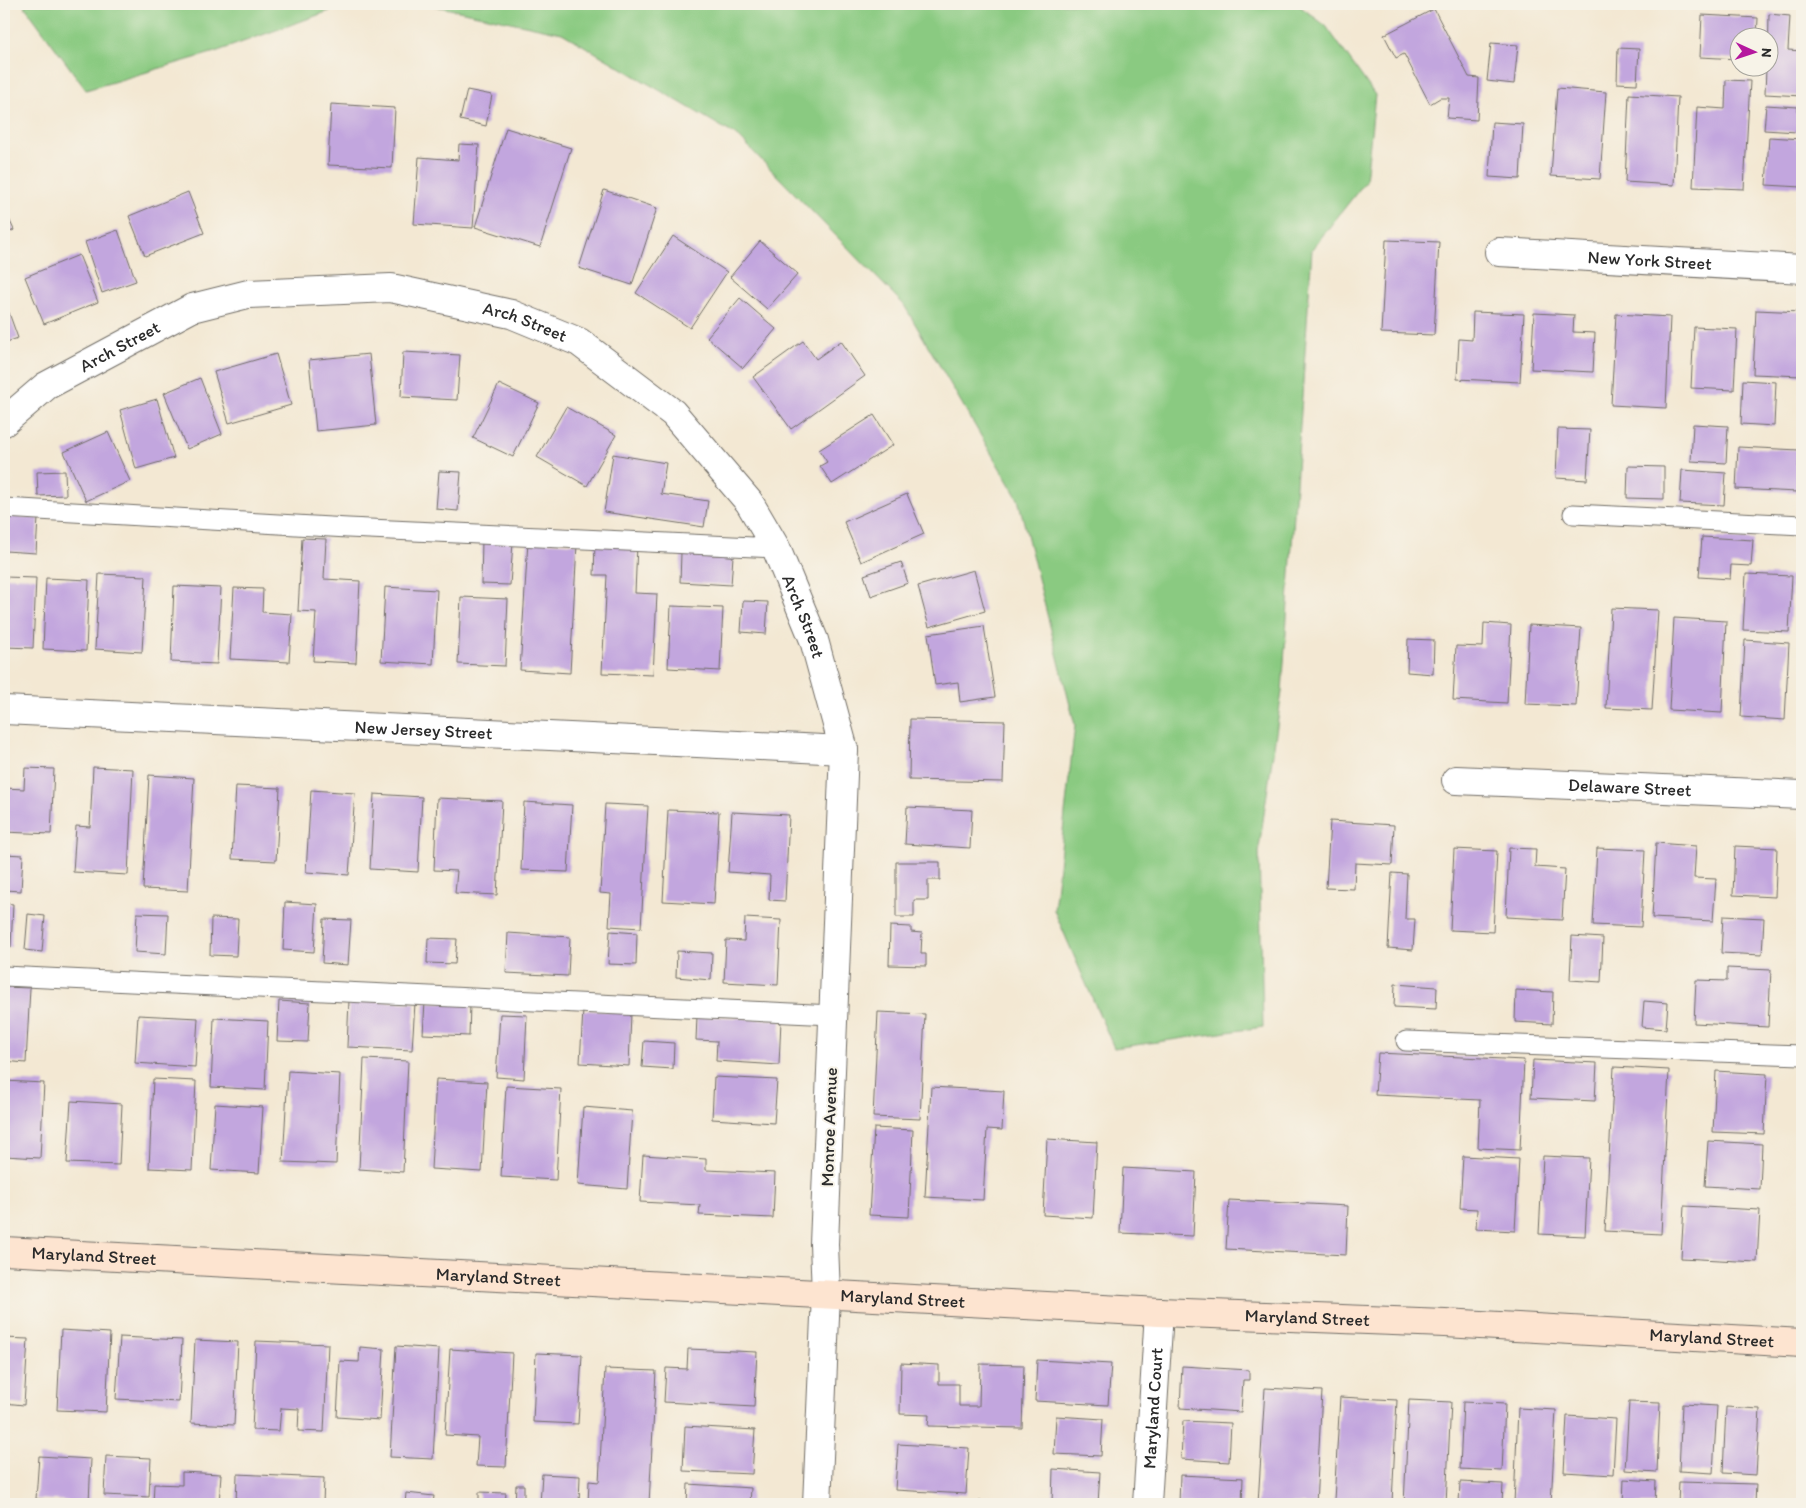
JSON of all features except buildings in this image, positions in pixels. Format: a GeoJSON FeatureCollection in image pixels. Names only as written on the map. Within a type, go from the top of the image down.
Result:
{"type":"FeatureCollection","features":[{"type":"Feature","properties":{"kind":"street","name":"New York Street"},"geometry":{"type":"LineString","coordinates":[[1499,252],[1802,269]]}},
{"type":"Feature","properties":{"kind":"street","name":"Arch Street"},"geometry":{"type":"LineString","coordinates":[[4,422],[46,386],[192,308],[248,294],[391,288],[511,314],[579,342],[673,413],[749,502],[776,548],[814,640],[844,750]]}},
{"type":"Feature","properties":{"kind":"street","name":"New Jersey Street"},"geometry":{"type":"LineString","coordinates":[[4,710],[844,750]]}},
{"type":"Feature","properties":{"kind":"street","name":"Monroe Avenue"},"geometry":{"type":"LineString","coordinates":[[817,1504],[826,1294],[824,1244],[844,750]]}},
{"type":"Feature","properties":{"kind":"street","name":"Delaware Street"},"geometry":{"type":"LineString","coordinates":[[1456,780],[1802,795]]}},
{"type":"Feature","properties":{"kind":"street","name":"Maryland Street"},"geometry":{"type":"LineString","coordinates":[[4,1251],[1159,1312],[1445,1323],[1802,1343]]}},
{"type":"Feature","properties":{"kind":"street","name":"Maryland Court"},"geometry":{"type":"LineString","coordinates":[[1147,1504],[1159,1312]]}},
{"type":"Feature","properties":{"kind":"lane"},"geometry":{"type":"LineString","coordinates":[[4,508],[348,528],[776,548]]}},
{"type":"Feature","properties":{"kind":"lane"},"geometry":{"type":"LineString","coordinates":[[1573,514],[1802,525]]}},
{"type":"Feature","properties":{"kind":"lane"},"geometry":{"type":"LineString","coordinates":[[4,976],[833,1015]]}},
{"type":"Feature","properties":{"kind":"lane"},"geometry":{"type":"LineString","coordinates":[[1406,1041],[1802,1054]]}},
{"type":"Feature","properties":{"kind":"green space"},"geometry":{"type":"Polygon","coordinates":[[[23,4],[349,4],[215,52],[86,90],[23,4]]]}},
{"type":"Feature","properties":{"kind":"green space"},"geometry":{"type":"Polygon","coordinates":[[[426,4],[1297,4],[1326,26],[1375,95],[1366,181],[1312,249],[1282,692],[1259,848],[1263,1027],[1114,1048],[1054,910],[1075,725],[1018,499],[904,305],[739,137],[562,33],[426,4]]]}}]}
